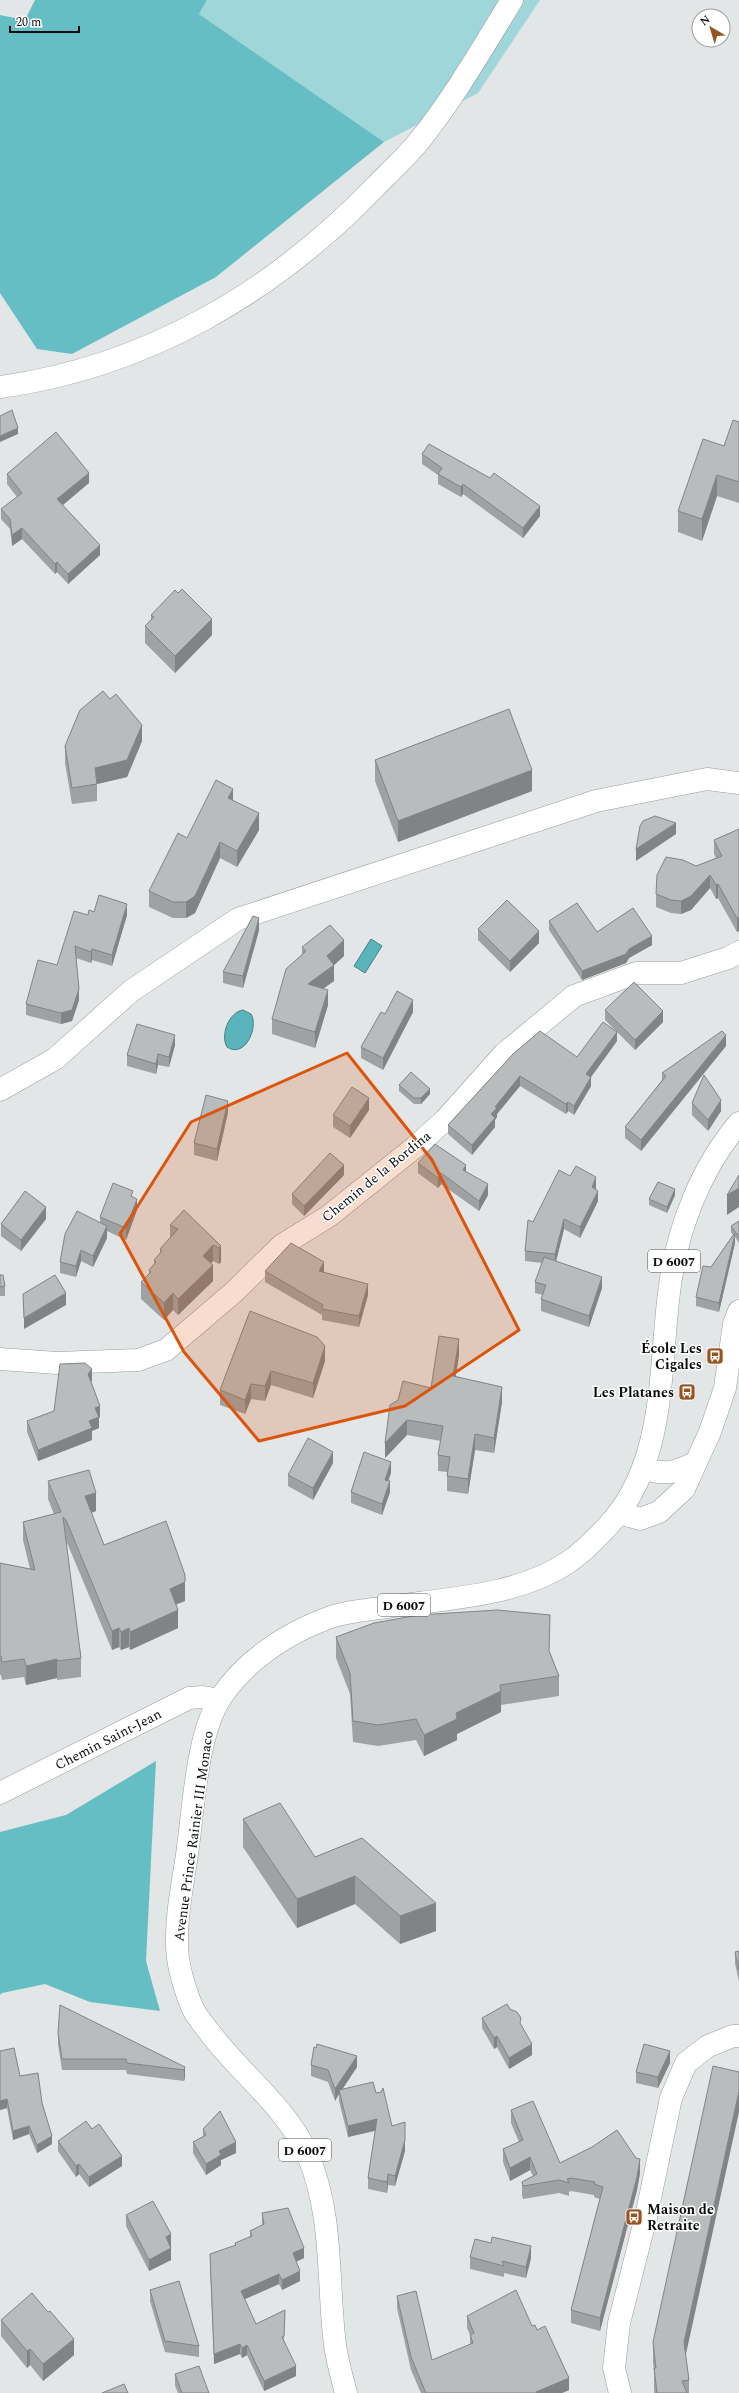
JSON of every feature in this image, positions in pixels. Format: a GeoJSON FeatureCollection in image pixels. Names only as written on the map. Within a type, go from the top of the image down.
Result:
{"type":"FeatureCollection","features":[{"type":"Feature","properties":{"kind":"street"},"geometry":{"type":"LineString","coordinates":[[0,387],[38,382],[121,358],[196,325],[265,283],[307,252],[347,216],[420,141],[458,88],[512,0]]}},
{"type":"Feature","properties":{"kind":"street"},"geometry":{"type":"LineString","coordinates":[[0,1090],[55,1059],[131,992],[238,920],[596,801],[707,779],[739,783]]}},
{"type":"Feature","properties":{"kind":"street","name":"Chemin de la Bordina"},"geometry":{"type":"LineString","coordinates":[[0,1359],[57,1363],[138,1360],[166,1350],[234,1292],[282,1246],[329,1216],[415,1147],[446,1120],[504,1054],[574,996],[636,973],[681,972],[728,958],[739,952]]}},
{"type":"Feature","properties":{"kind":"street","name":"Avenue Prince Rainier III Monaco"},"geometry":{"type":"LineString","coordinates":[[346,2393],[335,2344],[330,2250],[321,2196],[306,2152],[280,2111],[220,2045],[194,2011],[182,1979],[176,1945],[180,1902],[201,1758],[208,1724],[219,1700],[240,1674],[268,1649],[301,1630],[336,1615],[509,1589],[566,1564],[595,1541],[619,1513],[644,1469],[656,1414],[670,1283],[676,1249],[689,1209],[706,1172],[728,1136],[739,1123]]}},
{"type":"Feature","properties":{"kind":"street"},"geometry":{"type":"LineString","coordinates":[[619,1513],[640,1519],[659,1512],[684,1489],[710,1432],[726,1388],[734,1324],[739,1311]]}},
{"type":"Feature","properties":{"kind":"street"},"geometry":{"type":"LineString","coordinates":[[644,1469],[659,1473],[674,1473],[695,1463]]}},
{"type":"Feature","properties":{"kind":"street","name":"Chemin Saint-Jean"},"geometry":{"type":"LineString","coordinates":[[0,1793],[189,1698],[203,1697],[219,1700]]}},
{"type":"Feature","properties":{"kind":"street"},"geometry":{"type":"LineString","coordinates":[[620,2393],[614,2368],[619,2323],[646,2217],[671,2098],[686,2063],[708,2046],[733,2036],[739,2036]]}},
{"type":"Feature","properties":{"kind":"highlighted area"},"geometry":{"type":"Polygon","coordinates":[[[347,1053],[432,1160],[519,1330],[405,1406],[259,1441],[184,1352],[120,1234],[191,1122],[347,1053]]]}},
{"type":"Feature","properties":{"kind":"shaded area"},"geometry":{"type":"Polygon","coordinates":[[[35,0],[207,0],[199,14],[384,142],[216,277],[72,354],[37,349],[0,293],[0,15],[25,20],[35,0]]]}},
{"type":"Feature","properties":{"kind":"shaded area"},"geometry":{"type":"Polygon","coordinates":[[[207,0],[540,0],[478,93],[384,142],[199,14],[207,0]]]}},
{"type":"Feature","properties":{"kind":"shaded area"},"geometry":{"type":"Polygon","coordinates":[[[371,939],[382,946],[365,973],[354,966],[371,939]]]}},
{"type":"Feature","properties":{"kind":"shaded area"},"geometry":{"type":"Polygon","coordinates":[[[243,1010],[251,1014],[253,1020],[252,1033],[245,1045],[234,1050],[227,1047],[225,1042],[225,1031],[230,1019],[238,1012],[243,1010]]]}},
{"type":"Feature","properties":{"kind":"shaded area"},"geometry":{"type":"Polygon","coordinates":[[[156,1761],[146,1961],[160,2011],[90,2002],[45,1984],[2,1993],[0,1995],[0,1832],[66,1815],[156,1761]]]}},
{"type":"Feature","properties":{"kind":"building"},"geometry":{"type":"Polygon","coordinates":[[[12,410],[18,428],[0,436],[0,416],[12,410]]]}},
{"type":"Feature","properties":{"kind":"building"},"geometry":{"type":"Polygon","coordinates":[[[733,420],[739,422],[739,482],[717,475],[702,519],[678,511],[703,439],[724,446],[733,420]]]}},
{"type":"Feature","properties":{"kind":"building"},"geometry":{"type":"Polygon","coordinates":[[[56,432],[89,473],[57,499],[100,545],[68,574],[57,562],[55,564],[22,528],[12,535],[10,519],[1,509],[22,493],[7,474],[56,432]]]}},
{"type":"Feature","properties":{"kind":"building"},"geometry":{"type":"Polygon","coordinates":[[[429,444],[490,478],[494,473],[540,506],[523,528],[463,484],[461,487],[438,474],[442,468],[422,454],[429,444]]]}},
{"type":"Feature","properties":{"kind":"building"},"geometry":{"type":"Polygon","coordinates":[[[182,589],[212,619],[175,656],[145,626],[154,617],[151,615],[175,590],[178,593],[182,589]]]}},
{"type":"Feature","properties":{"kind":"building"},"geometry":{"type":"Polygon","coordinates":[[[103,691],[110,699],[116,694],[142,725],[127,760],[95,768],[97,784],[72,788],[65,746],[80,710],[103,691]]]}},
{"type":"Feature","properties":{"kind":"building"},"geometry":{"type":"Polygon","coordinates":[[[509,709],[532,770],[398,821],[375,760],[509,709]]]}},
{"type":"Feature","properties":{"kind":"building"},"geometry":{"type":"Polygon","coordinates":[[[216,780],[233,789],[228,798],[259,813],[237,851],[220,842],[195,896],[186,902],[173,902],[149,891],[178,833],[187,838],[216,780]]]}},
{"type":"Feature","properties":{"kind":"building"},"geometry":{"type":"Polygon","coordinates":[[[655,816],[676,823],[636,849],[640,826],[643,821],[655,816]]]}},
{"type":"Feature","properties":{"kind":"building"},"geometry":{"type":"Polygon","coordinates":[[[739,829],[739,918],[737,918],[718,884],[716,885],[710,875],[691,896],[681,901],[671,900],[656,894],[657,875],[666,857],[683,860],[696,866],[722,856],[714,840],[739,829]]]}},
{"type":"Feature","properties":{"kind":"building"},"geometry":{"type":"Polygon","coordinates":[[[99,895],[127,904],[112,955],[92,949],[91,952],[75,946],[79,989],[72,1010],[61,1013],[26,1004],[38,960],[57,965],[74,911],[88,915],[89,910],[94,912],[99,895]]]}},
{"type":"Feature","properties":{"kind":"building"},"geometry":{"type":"Polygon","coordinates":[[[507,900],[539,931],[510,961],[478,929],[507,900]]]}},
{"type":"Feature","properties":{"kind":"building"},"geometry":{"type":"Polygon","coordinates":[[[577,903],[597,932],[633,908],[652,936],[629,949],[626,954],[582,971],[549,921],[577,903]]]}},
{"type":"Feature","properties":{"kind":"building"},"geometry":{"type":"Polygon","coordinates":[[[253,916],[259,918],[243,976],[223,972],[253,916]]]}},
{"type":"Feature","properties":{"kind":"building"},"geometry":{"type":"Polygon","coordinates":[[[330,925],[344,940],[327,956],[334,965],[308,984],[328,990],[315,1032],[272,1019],[286,969],[306,951],[302,947],[330,925]]]}},
{"type":"Feature","properties":{"kind":"building"},"geometry":{"type":"Polygon","coordinates":[[[634,982],[663,1011],[635,1040],[605,1010],[634,982]]]}},
{"type":"Feature","properties":{"kind":"building"},"geometry":{"type":"Polygon","coordinates":[[[397,991],[413,1000],[383,1058],[361,1047],[381,1012],[385,1014],[397,991]]]}},
{"type":"Feature","properties":{"kind":"building"},"geometry":{"type":"Polygon","coordinates":[[[603,1022],[617,1032],[586,1074],[591,1077],[574,1106],[568,1102],[566,1104],[520,1076],[495,1107],[497,1108],[491,1114],[495,1118],[472,1145],[448,1125],[513,1054],[540,1031],[577,1057],[603,1022]]]}},
{"type":"Feature","properties":{"kind":"building"},"geometry":{"type":"Polygon","coordinates":[[[137,1024],[175,1035],[169,1057],[158,1054],[156,1064],[127,1055],[137,1024]]]}},
{"type":"Feature","properties":{"kind":"building"},"geometry":{"type":"Polygon","coordinates":[[[722,1031],[726,1035],[641,1140],[625,1127],[666,1076],[662,1073],[722,1031]]]}},
{"type":"Feature","properties":{"kind":"building"},"geometry":{"type":"Polygon","coordinates":[[[411,1072],[430,1089],[421,1098],[414,1098],[399,1085],[411,1072]]]}},
{"type":"Feature","properties":{"kind":"building"},"geometry":{"type":"Polygon","coordinates":[[[704,1075],[721,1100],[708,1120],[692,1103],[704,1075]]]}},
{"type":"Feature","properties":{"kind":"building"},"geometry":{"type":"Polygon","coordinates":[[[352,1087],[369,1098],[350,1126],[333,1115],[352,1087]]]}},
{"type":"Feature","properties":{"kind":"building"},"geometry":{"type":"Polygon","coordinates":[[[206,1095],[228,1101],[217,1149],[194,1143],[206,1095]]]}},
{"type":"Feature","properties":{"kind":"building"},"geometry":{"type":"Polygon","coordinates":[[[435,1144],[466,1165],[463,1170],[488,1184],[479,1201],[441,1173],[438,1178],[418,1163],[435,1144]]]}},
{"type":"Feature","properties":{"kind":"building"},"geometry":{"type":"Polygon","coordinates":[[[330,1153],[344,1165],[304,1206],[292,1194],[330,1153]]]}},
{"type":"Feature","properties":{"kind":"building"},"geometry":{"type":"Polygon","coordinates":[[[576,1166],[596,1177],[592,1187],[598,1191],[580,1227],[564,1219],[555,1254],[525,1251],[528,1220],[533,1222],[559,1170],[570,1176],[576,1166]]]}},
{"type":"Feature","properties":{"kind":"building"},"geometry":{"type":"Polygon","coordinates":[[[739,1175],[739,1188],[727,1195],[739,1175]]]}},
{"type":"Feature","properties":{"kind":"building"},"geometry":{"type":"Polygon","coordinates":[[[658,1182],[675,1189],[667,1207],[649,1199],[658,1182]]]}},
{"type":"Feature","properties":{"kind":"building"},"geometry":{"type":"Polygon","coordinates":[[[113,1183],[133,1191],[131,1196],[137,1199],[126,1228],[100,1217],[113,1183]]]}},
{"type":"Feature","properties":{"kind":"building"},"geometry":{"type":"Polygon","coordinates":[[[25,1191],[46,1207],[21,1240],[1,1224],[25,1191]]]}},
{"type":"Feature","properties":{"kind":"building"},"geometry":{"type":"Polygon","coordinates":[[[184,1210],[221,1246],[219,1248],[213,1245],[203,1256],[213,1265],[178,1299],[173,1293],[164,1303],[141,1282],[151,1272],[149,1270],[156,1262],[154,1260],[162,1251],[160,1249],[178,1229],[170,1225],[184,1210]]]}},
{"type":"Feature","properties":{"kind":"building"},"geometry":{"type":"Polygon","coordinates":[[[77,1211],[107,1226],[93,1256],[81,1250],[76,1266],[60,1262],[65,1234],[77,1211]]]}},
{"type":"Feature","properties":{"kind":"building"},"geometry":{"type":"Polygon","coordinates":[[[739,1221],[739,1237],[731,1226],[739,1221]]]}},
{"type":"Feature","properties":{"kind":"building"},"geometry":{"type":"Polygon","coordinates":[[[734,1234],[719,1303],[696,1297],[703,1266],[711,1267],[734,1234]]]}},
{"type":"Feature","properties":{"kind":"building"},"geometry":{"type":"Polygon","coordinates":[[[291,1243],[324,1262],[319,1271],[368,1284],[359,1316],[322,1309],[323,1305],[265,1271],[291,1243]]]}},
{"type":"Feature","properties":{"kind":"building"},"geometry":{"type":"Polygon","coordinates":[[[544,1257],[602,1277],[589,1316],[541,1299],[546,1285],[535,1282],[544,1257]]]}},
{"type":"Feature","properties":{"kind":"building"},"geometry":{"type":"Polygon","coordinates":[[[0,1275],[3,1275],[5,1286],[0,1287],[0,1275]]]}},
{"type":"Feature","properties":{"kind":"building"},"geometry":{"type":"Polygon","coordinates":[[[55,1275],[66,1293],[24,1318],[23,1294],[55,1275]]]}},
{"type":"Feature","properties":{"kind":"building"},"geometry":{"type":"Polygon","coordinates":[[[250,1311],[317,1337],[325,1346],[313,1383],[271,1371],[265,1386],[251,1384],[245,1400],[220,1390],[250,1311]]]}},
{"type":"Feature","properties":{"kind":"building"},"geometry":{"type":"Polygon","coordinates":[[[439,1336],[459,1339],[453,1376],[502,1387],[494,1438],[475,1434],[468,1479],[447,1476],[450,1457],[438,1455],[443,1426],[407,1420],[385,1443],[390,1405],[398,1400],[403,1381],[431,1388],[439,1336]]]}},
{"type":"Feature","properties":{"kind":"building"},"geometry":{"type":"Polygon","coordinates":[[[85,1363],[92,1369],[88,1374],[100,1406],[95,1408],[99,1417],[89,1421],[92,1428],[38,1450],[27,1421],[54,1411],[60,1364],[85,1363]]]}},
{"type":"Feature","properties":{"kind":"building"},"geometry":{"type":"Polygon","coordinates":[[[308,1438],[333,1452],[313,1488],[288,1475],[308,1438]]]}},
{"type":"Feature","properties":{"kind":"building"},"geometry":{"type":"Polygon","coordinates":[[[364,1452],[391,1462],[385,1480],[390,1481],[382,1504],[351,1492],[364,1452]]]}},
{"type":"Feature","properties":{"kind":"building"},"geometry":{"type":"Polygon","coordinates":[[[89,1470],[96,1493],[85,1496],[104,1545],[166,1521],[185,1575],[185,1582],[170,1589],[178,1610],[130,1632],[129,1628],[121,1632],[119,1628],[112,1631],[66,1520],[63,1517],[81,1658],[57,1661],[57,1659],[26,1666],[24,1659],[2,1662],[0,1656],[0,1563],[35,1570],[23,1522],[61,1512],[48,1481],[89,1470]]]}},
{"type":"Feature","properties":{"kind":"building"},"geometry":{"type":"Polygon","coordinates":[[[497,1610],[550,1615],[549,1651],[559,1676],[500,1685],[501,1691],[456,1713],[457,1719],[424,1735],[416,1719],[378,1725],[353,1721],[350,1673],[336,1637],[374,1623],[419,1615],[497,1610]]]}},
{"type":"Feature","properties":{"kind":"building"},"geometry":{"type":"Polygon","coordinates":[[[280,1803],[315,1857],[362,1838],[436,1903],[400,1916],[355,1876],[297,1899],[243,1819],[280,1803]]]}},
{"type":"Feature","properties":{"kind":"building"},"geometry":{"type":"Polygon","coordinates":[[[739,1951],[739,1970],[735,1952],[739,1951]]]}},
{"type":"Feature","properties":{"kind":"building"},"geometry":{"type":"Polygon","coordinates":[[[507,2004],[510,2009],[517,2012],[521,2018],[520,2023],[532,2044],[509,2058],[497,2036],[494,2038],[482,2018],[507,2004]]]}},
{"type":"Feature","properties":{"kind":"building"},"geometry":{"type":"Polygon","coordinates":[[[60,2005],[185,2067],[184,2070],[127,2063],[126,2059],[62,2059],[58,2033],[60,2005]]]}},
{"type":"Feature","properties":{"kind":"building"},"geometry":{"type":"Polygon","coordinates":[[[317,2044],[357,2056],[335,2089],[328,2070],[311,2065],[314,2047],[316,2048],[317,2044]]]}},
{"type":"Feature","properties":{"kind":"building"},"geometry":{"type":"Polygon","coordinates":[[[644,2044],[670,2051],[658,2077],[636,2072],[644,2044]]]}},
{"type":"Feature","properties":{"kind":"building"},"geometry":{"type":"Polygon","coordinates":[[[14,2048],[20,2076],[38,2073],[42,2103],[52,2136],[37,2145],[29,2126],[13,2131],[7,2099],[0,2101],[0,2051],[14,2048]]]}},
{"type":"Feature","properties":{"kind":"building"},"geometry":{"type":"Polygon","coordinates":[[[713,2066],[739,2072],[739,2091],[684,2342],[689,2380],[682,2381],[687,2393],[657,2393],[653,2342],[713,2066]]]}},
{"type":"Feature","properties":{"kind":"building"},"geometry":{"type":"Polygon","coordinates":[[[373,2082],[376,2093],[381,2092],[383,2088],[392,2126],[405,2122],[405,2140],[395,2176],[388,2174],[387,2182],[368,2178],[377,2119],[348,2126],[339,2090],[373,2082]]]}},
{"type":"Feature","properties":{"kind":"building"},"geometry":{"type":"Polygon","coordinates":[[[533,2101],[560,2163],[592,2147],[617,2130],[636,2158],[640,2159],[637,2177],[600,2318],[571,2310],[603,2187],[594,2184],[595,2182],[571,2178],[567,2179],[569,2183],[559,2180],[523,2186],[522,2182],[537,2174],[530,2157],[510,2168],[503,2149],[523,2140],[511,2110],[533,2101]]]}},
{"type":"Feature","properties":{"kind":"building"},"geometry":{"type":"Polygon","coordinates":[[[220,2111],[236,2142],[219,2151],[221,2155],[206,2164],[193,2142],[206,2135],[203,2129],[220,2111]]]}},
{"type":"Feature","properties":{"kind":"building"},"geometry":{"type":"Polygon","coordinates":[[[86,2121],[92,2129],[99,2124],[122,2156],[89,2177],[79,2164],[76,2166],[58,2141],[86,2121]]]}},
{"type":"Feature","properties":{"kind":"building"},"geometry":{"type":"Polygon","coordinates":[[[153,2201],[171,2234],[166,2237],[171,2248],[149,2260],[126,2215],[153,2201]]]}},
{"type":"Feature","properties":{"kind":"building"},"geometry":{"type":"Polygon","coordinates":[[[288,2208],[304,2248],[293,2253],[300,2271],[282,2280],[279,2274],[241,2291],[256,2324],[285,2310],[284,2336],[282,2337],[296,2366],[264,2381],[247,2345],[242,2348],[240,2344],[214,2354],[210,2254],[236,2245],[235,2243],[252,2236],[250,2231],[264,2224],[262,2213],[288,2208]]]}},
{"type":"Feature","properties":{"kind":"building"},"geometry":{"type":"Polygon","coordinates":[[[492,2237],[531,2246],[526,2267],[502,2261],[504,2266],[470,2257],[475,2239],[491,2243],[492,2237]]]}},
{"type":"Feature","properties":{"kind":"building"},"geometry":{"type":"Polygon","coordinates":[[[179,2281],[199,2346],[165,2341],[150,2290],[179,2281]]]}},
{"type":"Feature","properties":{"kind":"building"},"geometry":{"type":"Polygon","coordinates":[[[516,2290],[532,2326],[535,2325],[537,2330],[545,2326],[569,2378],[536,2392],[537,2393],[426,2393],[411,2357],[397,2296],[416,2291],[432,2360],[473,2343],[470,2335],[474,2333],[467,2316],[516,2290]]]}},
{"type":"Feature","properties":{"kind":"building"},"geometry":{"type":"Polygon","coordinates":[[[32,2293],[74,2339],[43,2364],[30,2349],[27,2351],[1,2320],[32,2293]]]}},
{"type":"Feature","properties":{"kind":"building"},"geometry":{"type":"Polygon","coordinates":[[[199,2366],[209,2393],[182,2393],[175,2374],[199,2366]]]}},
{"type":"Feature","properties":{"kind":"building"},"geometry":{"type":"Polygon","coordinates":[[[124,2384],[128,2393],[102,2393],[124,2384]]]}},
{"type":"Feature","properties":{"kind":"place","name":"École Les Cigales"},"geometry":{"type":"Point","coordinates":[715,1356]}},
{"type":"Feature","properties":{"kind":"place","name":"Les Platanes"},"geometry":{"type":"Point","coordinates":[687,1392]}},
{"type":"Feature","properties":{"kind":"place","name":"Maison de Retraite"},"geometry":{"type":"Point","coordinates":[634,2217]}}]}
